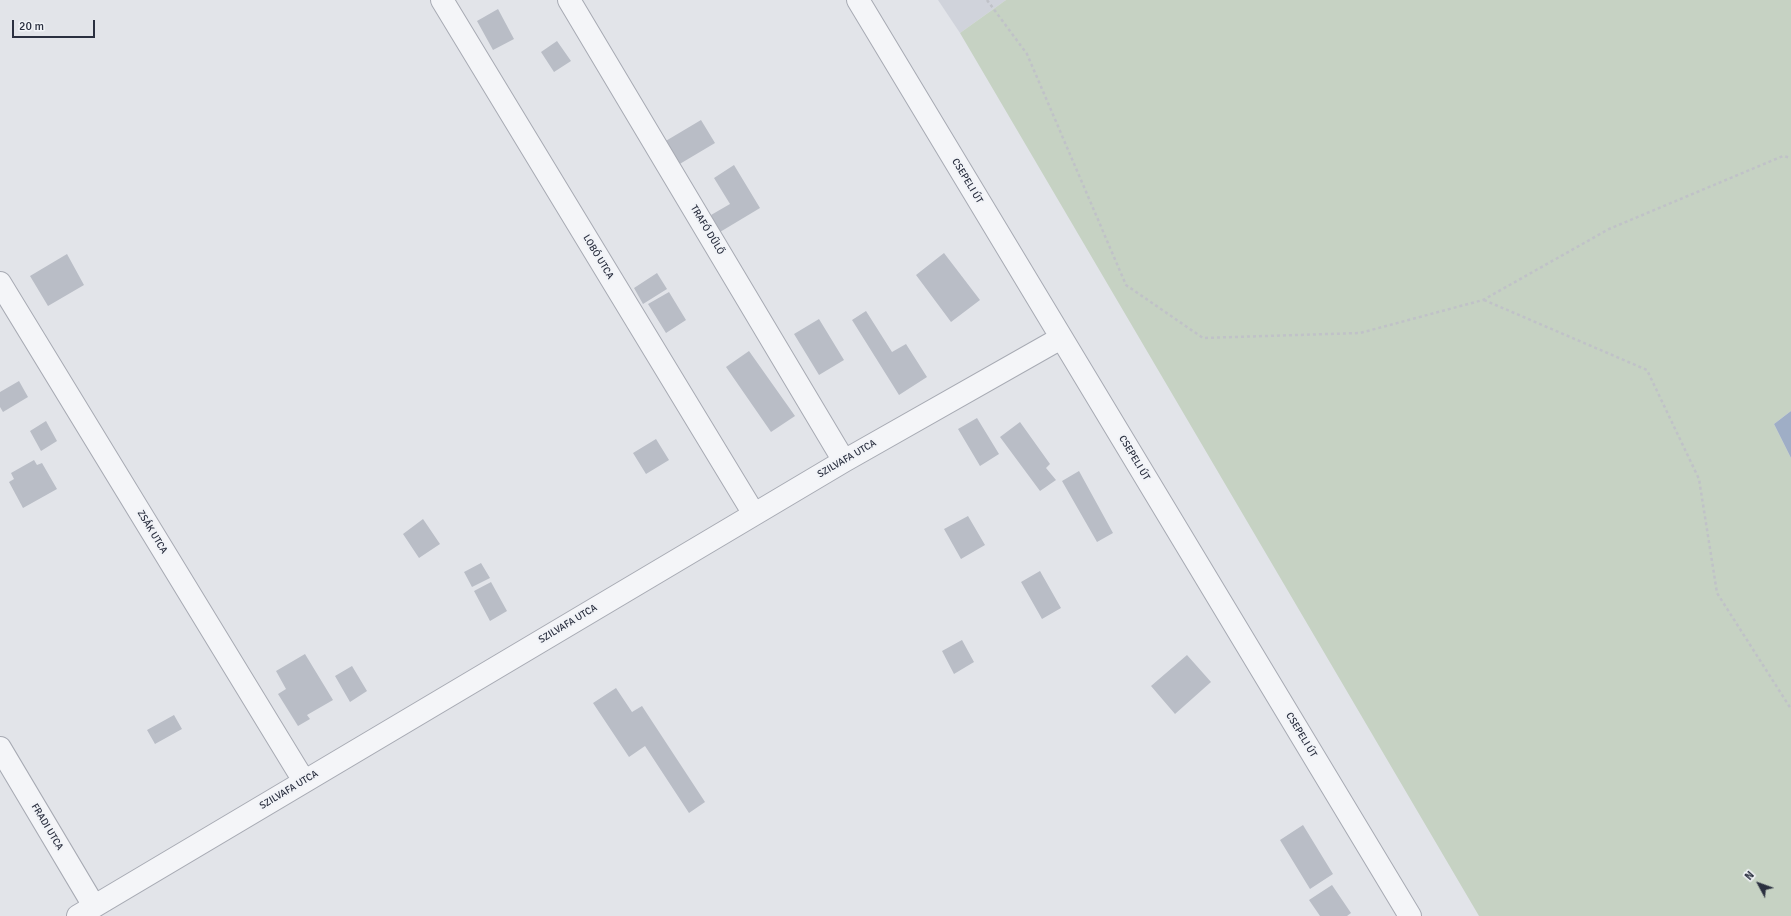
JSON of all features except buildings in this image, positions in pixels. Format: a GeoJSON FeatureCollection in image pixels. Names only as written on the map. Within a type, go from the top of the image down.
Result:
{"type":"FeatureCollection","features":[{"type":"Feature","properties":{"kind":"street","name":"LOBÓ UTCA"},"geometry":{"type":"LineString","coordinates":[[442,0],[754,514]]}},
{"type":"Feature","properties":{"kind":"street","name":"TRAFÓ DŰLŐ"},"geometry":{"type":"LineString","coordinates":[[569,0],[844,461]]}},
{"type":"Feature","properties":{"kind":"street","name":"CSEPELI ÚT"},"geometry":{"type":"LineString","coordinates":[[858,0],[1410,916]]}},
{"type":"Feature","properties":{"kind":"street","name":"ZSÁK UTCA"},"geometry":{"type":"LineString","coordinates":[[0,283],[304,781]]}},
{"type":"Feature","properties":{"kind":"street","name":"SZILVAFA UTCA"},"geometry":{"type":"LineString","coordinates":[[86,911],[844,461],[1062,338]]}},
{"type":"Feature","properties":{"kind":"street","name":"FRADI UTCA"},"geometry":{"type":"LineString","coordinates":[[0,748],[86,911]]}},
{"type":"Feature","properties":{"kind":"path"},"geometry":{"type":"LineString","coordinates":[[987,0],[1027,54],[1126,285],[1203,338],[1360,333],[1483,300],[1610,229],[1782,156],[1791,158]]}},
{"type":"Feature","properties":{"kind":"path"},"geometry":{"type":"LineString","coordinates":[[1483,300],[1647,370],[1699,478],[1717,593],[1791,710]]}},
{"type":"Feature","properties":{"kind":"shaded area"},"geometry":{"type":"Polygon","coordinates":[[[938,0],[1006,0],[960,33],[938,0]]]}},
{"type":"Feature","properties":{"kind":"green space"},"geometry":{"type":"Polygon","coordinates":[[[1006,0],[1791,0],[1791,411],[1774,424],[1791,458],[1791,916],[1479,916],[960,33],[1006,0]]]}},
{"type":"Feature","properties":{"kind":"water"},"geometry":{"type":"Polygon","coordinates":[[[1791,411],[1791,458],[1774,424],[1791,411]]]}}]}
